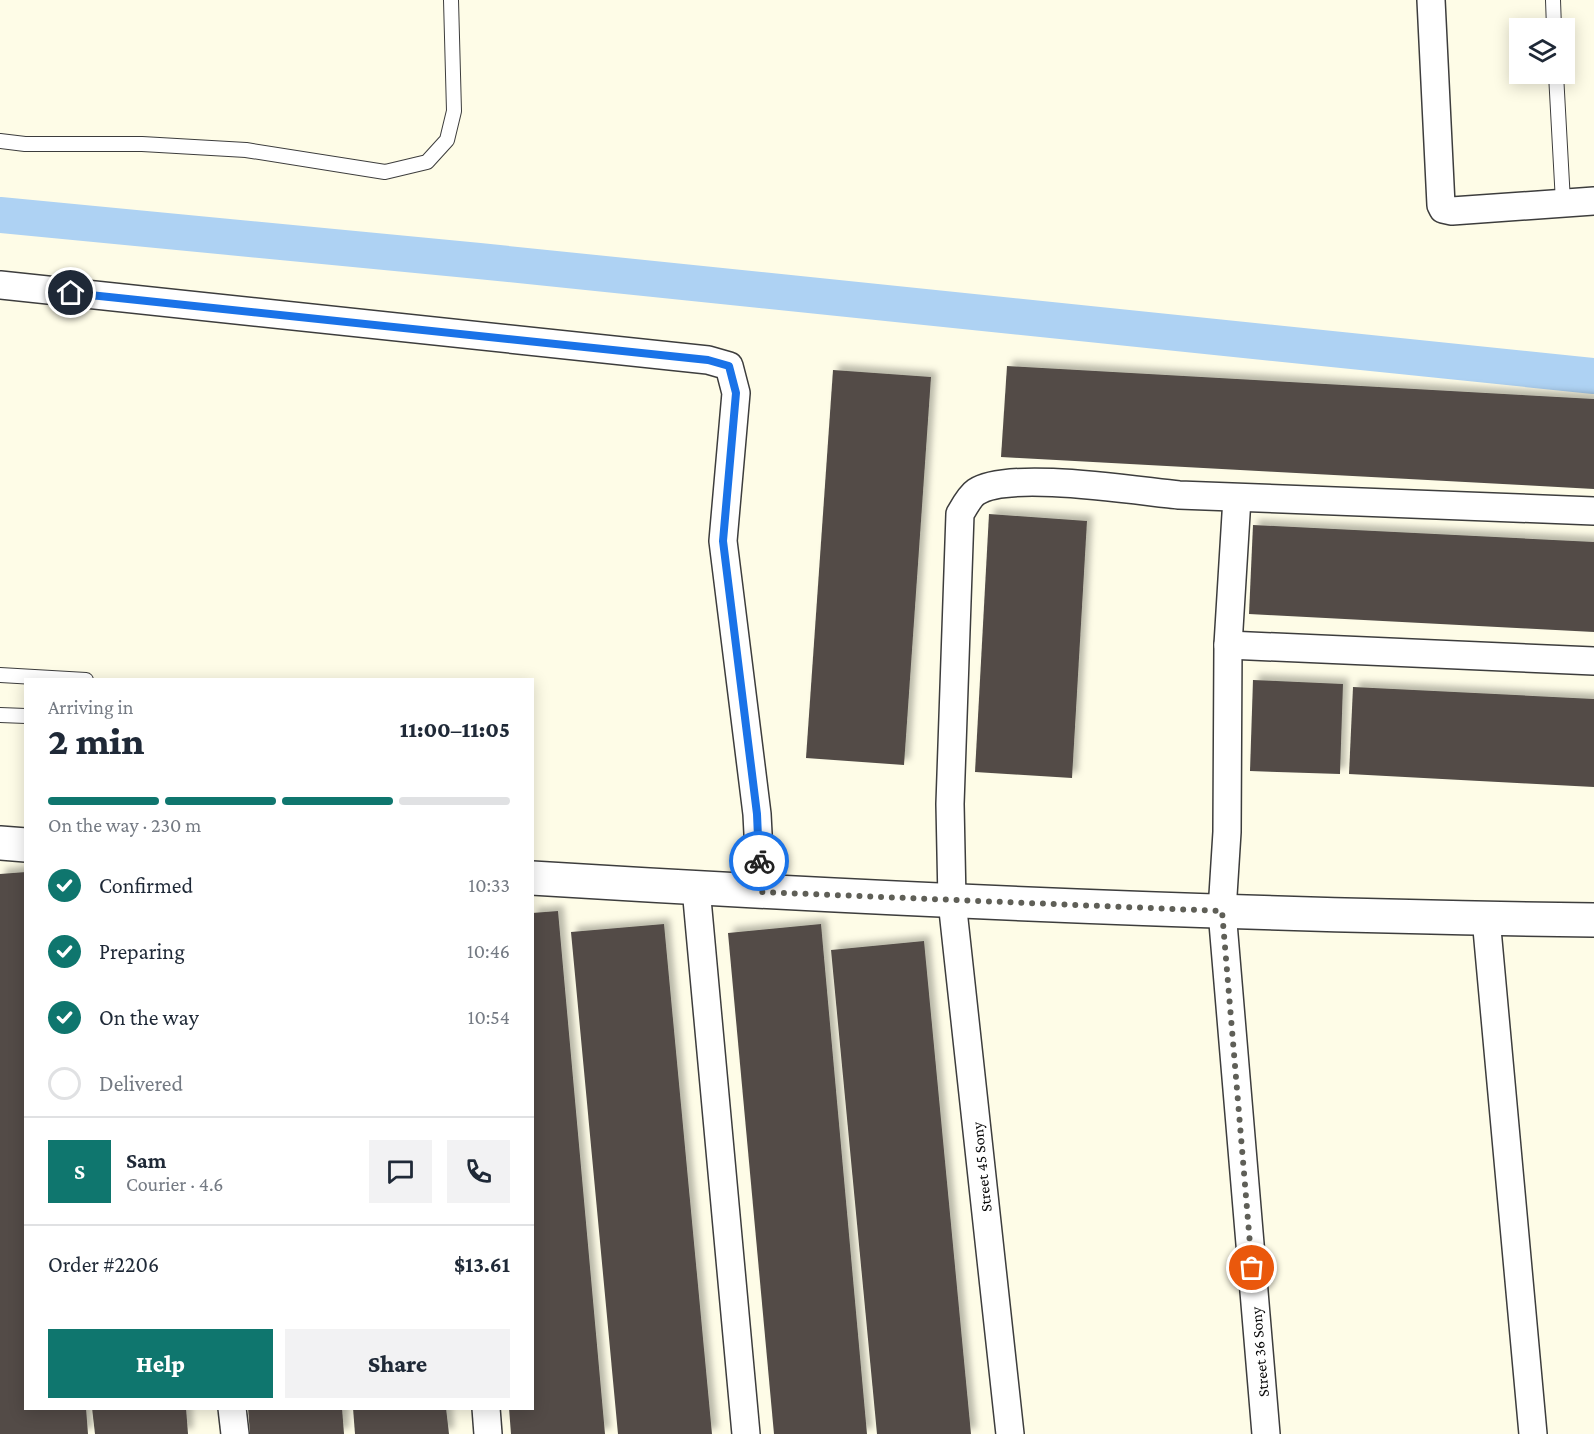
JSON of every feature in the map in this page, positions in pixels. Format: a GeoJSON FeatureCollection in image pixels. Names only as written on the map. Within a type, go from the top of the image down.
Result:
{"type":"FeatureCollection","features":[{"type":"Feature","properties":{"kind":"street"},"geometry":{"type":"LineString","coordinates":[[1431,0],[1443,209],[1452,211],[1594,201]]}},
{"type":"Feature","properties":{"kind":"street"},"geometry":{"type":"LineString","coordinates":[[0,285],[696,359],[729,366],[736,393],[723,541],[757,814],[761,892]]}},
{"type":"Feature","properties":{"kind":"street","name":"Street 45 Sony"},"geometry":{"type":"LineString","coordinates":[[1010,1434],[952,901],[950,804],[960,514],[975,492],[995,484],[1022,481],[1179,495],[1594,511]]}},
{"type":"Feature","properties":{"kind":"street","name":"Street 36 Sony"},"geometry":{"type":"LineString","coordinates":[[1237,498],[1228,645],[1227,832],[1222,911],[1266,1434]]}},
{"type":"Feature","properties":{"kind":"street"},"geometry":{"type":"LineString","coordinates":[[1228,645],[1594,661]]}},
{"type":"Feature","properties":{"kind":"street"},"geometry":{"type":"LineString","coordinates":[[0,843],[24,844]]}},
{"type":"Feature","properties":{"kind":"street"},"geometry":{"type":"LineString","coordinates":[[534,878],[952,901],[1222,911],[1594,920]]}},
{"type":"Feature","properties":{"kind":"street"},"geometry":{"type":"LineString","coordinates":[[696,888],[746,1434]]}},
{"type":"Feature","properties":{"kind":"street"},"geometry":{"type":"LineString","coordinates":[[1486,918],[1533,1434]]}},
{"type":"Feature","properties":{"kind":"street"},"geometry":{"type":"LineString","coordinates":[[232,1410],[235,1434]]}},
{"type":"Feature","properties":{"kind":"street"},"geometry":{"type":"LineString","coordinates":[[486,1410],[488,1434]]}},
{"type":"Feature","properties":{"kind":"lane"},"geometry":{"type":"LineString","coordinates":[[0,141],[25,144],[142,144],[246,150],[385,172],[427,162],[447,141],[454,111],[451,0]]}},
{"type":"Feature","properties":{"kind":"lane"},"geometry":{"type":"LineString","coordinates":[[1553,0],[1554,18]]}},
{"type":"Feature","properties":{"kind":"lane"},"geometry":{"type":"LineString","coordinates":[[1557,84],[1563,202]]}},
{"type":"Feature","properties":{"kind":"lane"},"geometry":{"type":"LineString","coordinates":[[0,675],[52,678]]}},
{"type":"Feature","properties":{"kind":"lane"},"geometry":{"type":"LineString","coordinates":[[0,715],[24,716]]}},
{"type":"Feature","properties":{"kind":"building"},"geometry":{"type":"Polygon","coordinates":[[[1007,366],[1594,399],[1594,489],[1001,457],[1007,366]]]}},
{"type":"Feature","properties":{"kind":"building"},"geometry":{"type":"Polygon","coordinates":[[[833,370],[931,377],[904,765],[806,758],[833,370]]]}},
{"type":"Feature","properties":{"kind":"building"},"geometry":{"type":"Polygon","coordinates":[[[989,514],[1087,521],[1072,778],[975,772],[989,514]]]}},
{"type":"Feature","properties":{"kind":"building"},"geometry":{"type":"Polygon","coordinates":[[[1253,525],[1594,542],[1594,632],[1249,614],[1253,525]]]}},
{"type":"Feature","properties":{"kind":"building"},"geometry":{"type":"Polygon","coordinates":[[[1253,680],[1343,684],[1340,774],[1250,771],[1253,680]]]}},
{"type":"Feature","properties":{"kind":"building"},"geometry":{"type":"Polygon","coordinates":[[[1353,687],[1594,699],[1594,787],[1349,774],[1353,687]]]}},
{"type":"Feature","properties":{"kind":"building"},"geometry":{"type":"Polygon","coordinates":[[[24,872],[24,1410],[86,1410],[88,1434],[0,1434],[0,874],[24,872]]]}},
{"type":"Feature","properties":{"kind":"building"},"geometry":{"type":"Polygon","coordinates":[[[558,911],[605,1434],[511,1434],[509,1410],[534,1410],[534,913],[558,911]]]}},
{"type":"Feature","properties":{"kind":"building"},"geometry":{"type":"Polygon","coordinates":[[[664,924],[712,1434],[618,1434],[571,932],[664,924]]]}},
{"type":"Feature","properties":{"kind":"building"},"geometry":{"type":"Polygon","coordinates":[[[821,924],[867,1434],[774,1434],[728,933],[821,924]]]}},
{"type":"Feature","properties":{"kind":"building"},"geometry":{"type":"Polygon","coordinates":[[[924,941],[971,1434],[877,1434],[831,950],[924,941]]]}},
{"type":"Feature","properties":{"kind":"building"},"geometry":{"type":"Polygon","coordinates":[[[92,1410],[186,1410],[188,1434],[95,1434],[92,1410]]]}},
{"type":"Feature","properties":{"kind":"building"},"geometry":{"type":"Polygon","coordinates":[[[248,1410],[342,1410],[344,1434],[250,1434],[248,1410]]]}},
{"type":"Feature","properties":{"kind":"building"},"geometry":{"type":"Polygon","coordinates":[[[353,1410],[446,1410],[449,1434],[355,1434],[353,1410]]]}},
{"type":"Feature","properties":{"kind":"waterway"},"geometry":{"type":"LineString","coordinates":[[0,215],[479,261],[1594,376]]}},
{"type":"Feature","properties":{"kind":"way so far"},"geometry":{"type":"LineString","coordinates":[[759,861],[761,892],[1222,911],[1252,1268]]}},
{"type":"Feature","properties":{"kind":"route"},"geometry":{"type":"LineString","coordinates":[[71,293],[708,360],[729,366],[736,393],[723,541],[757,814],[759,861]]}}]}
